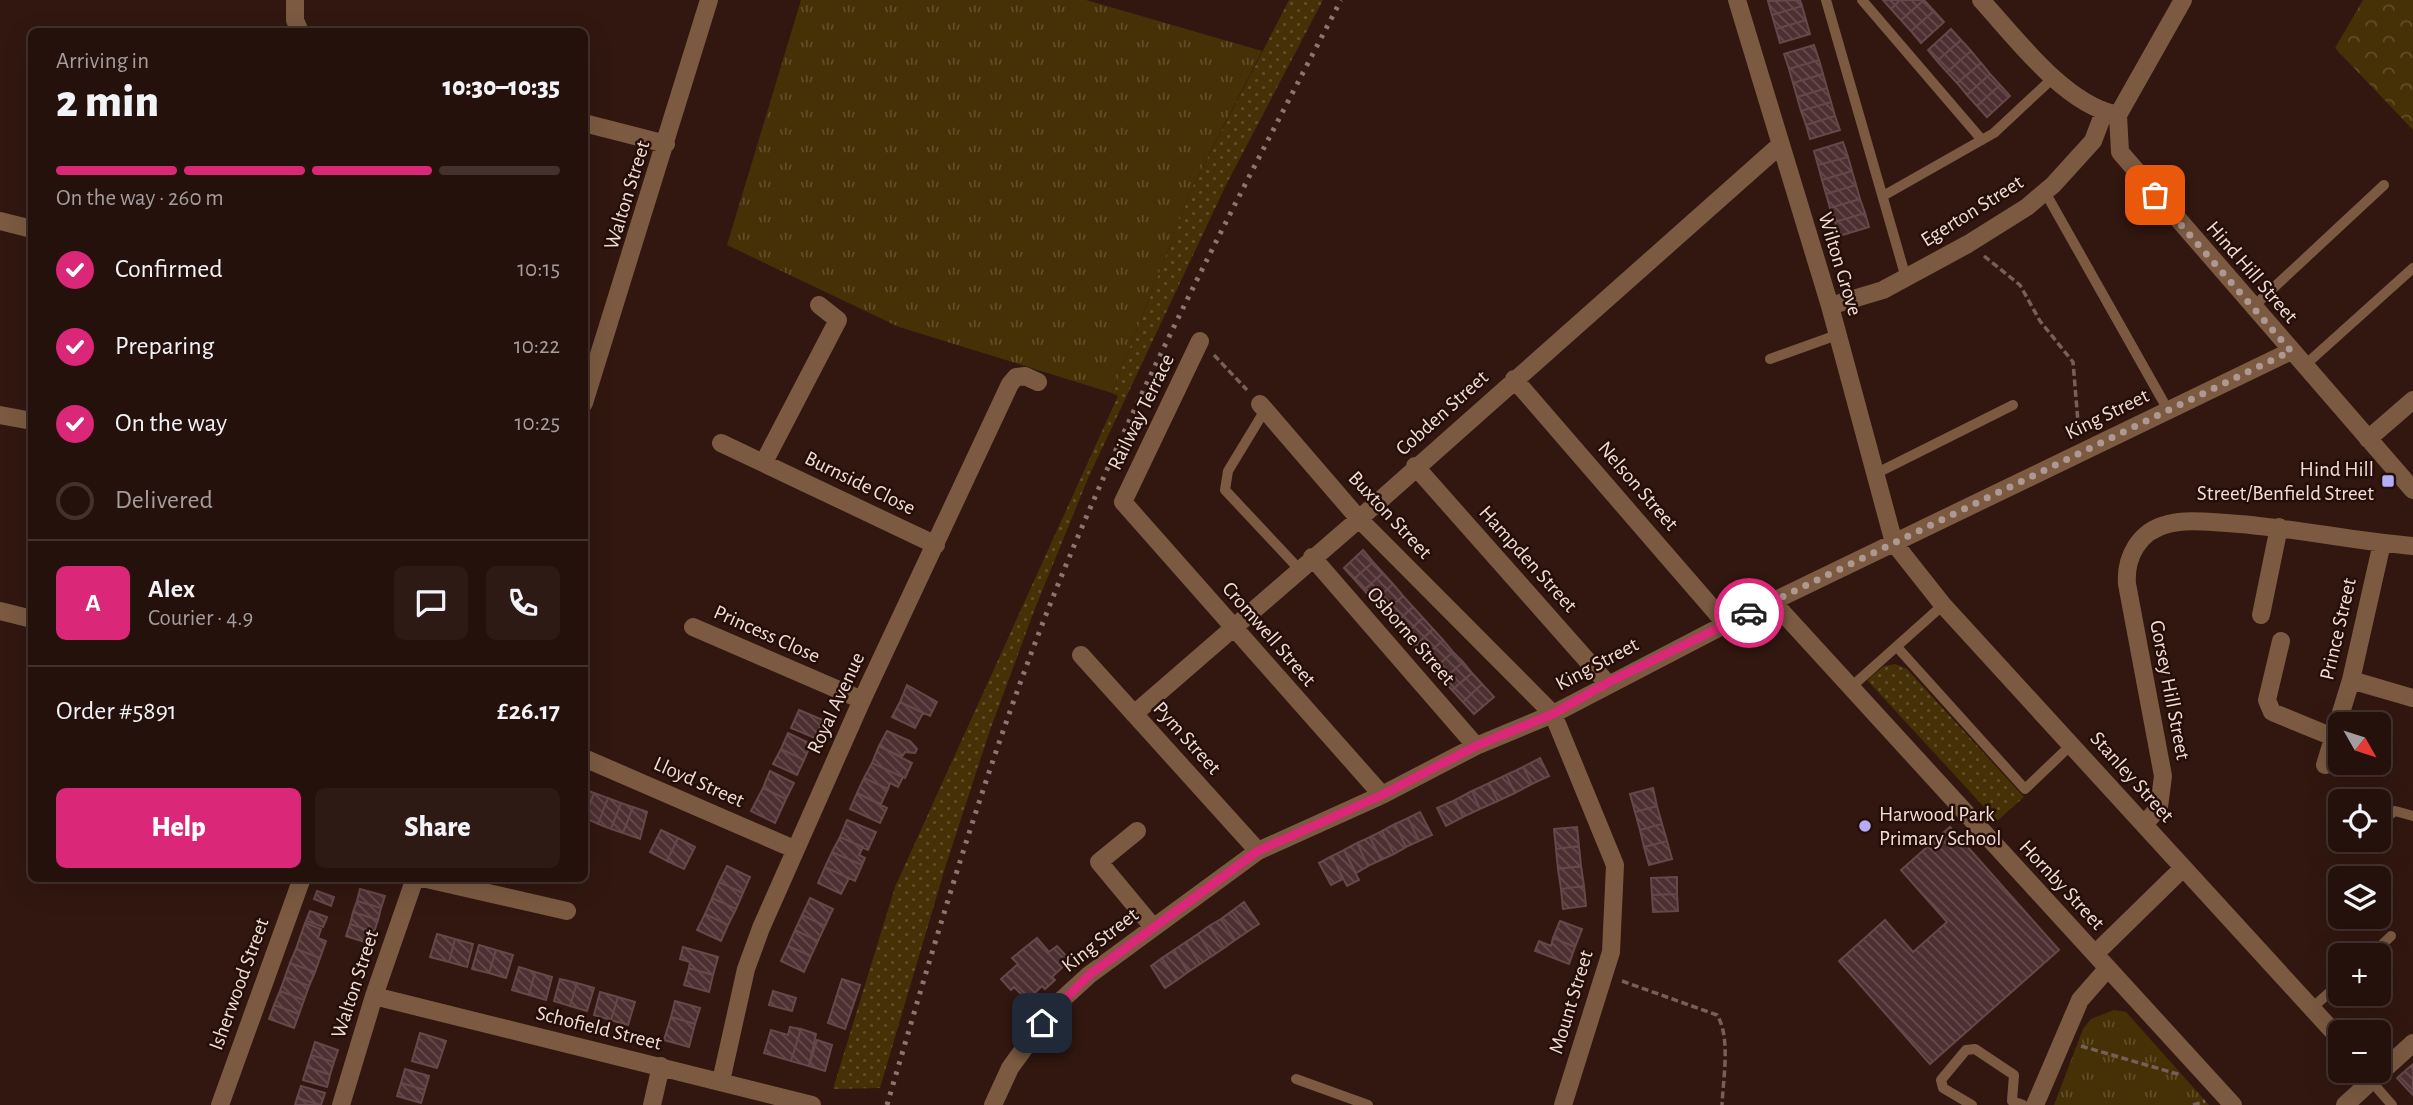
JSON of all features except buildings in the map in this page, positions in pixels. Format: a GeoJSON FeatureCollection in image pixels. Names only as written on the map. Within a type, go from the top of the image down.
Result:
{"type":"FeatureCollection","features":[{"type":"Feature","properties":{"kind":"street"},"geometry":{"type":"LineString","coordinates":[[295,0],[295,20],[298,28]]}},
{"type":"Feature","properties":{"kind":"street","name":"Walton Street"},"geometry":{"type":"LineString","coordinates":[[588,380],[592,358],[666,144],[709,0]]}},
{"type":"Feature","properties":{"kind":"street","name":"Wilton Grove"},"geometry":{"type":"LineString","coordinates":[[1737,0],[1779,146],[1830,306],[1894,543]]}},
{"type":"Feature","properties":{"kind":"street"},"geometry":{"type":"LineString","coordinates":[[1981,0],[2075,96],[2111,114]]}},
{"type":"Feature","properties":{"kind":"street","name":"Egerton Street"},"geometry":{"type":"LineString","coordinates":[[1830,306],[1883,290],[1906,278],[1968,244],[2027,207],[2045,192],[2093,141],[2183,0]]}},
{"type":"Feature","properties":{"kind":"street","name":"Hind Hill Street"},"geometry":{"type":"LineString","coordinates":[[2111,114],[2120,152],[2413,490]]}},
{"type":"Feature","properties":{"kind":"street"},"geometry":{"type":"LineString","coordinates":[[588,124],[666,144]]}},
{"type":"Feature","properties":{"kind":"street","name":"Cobden Street"},"geometry":{"type":"LineString","coordinates":[[1134,713],[1359,519],[1415,466],[1779,146]]}},
{"type":"Feature","properties":{"kind":"street"},"geometry":{"type":"LineString","coordinates":[[0,221],[28,228]]}},
{"type":"Feature","properties":{"kind":"street"},"geometry":{"type":"LineString","coordinates":[[764,462],[838,320],[819,305]]}},
{"type":"Feature","properties":{"kind":"street","name":"Railway Terrace"},"geometry":{"type":"LineString","coordinates":[[1123,502],[1200,341]]}},
{"type":"Feature","properties":{"kind":"street","name":"King Street"},"geometry":{"type":"LineString","coordinates":[[993,1105],[1010,1068],[1054,1007],[1089,975],[1258,851],[1382,795],[1476,746],[1553,714],[1607,683],[1726,624],[2291,351]]}},
{"type":"Feature","properties":{"kind":"street","name":"Royal Avenue"},"geometry":{"type":"LineString","coordinates":[[721,1081],[746,969],[794,849],[1010,384],[1016,377],[1025,376],[1038,382]]}},
{"type":"Feature","properties":{"kind":"street","name":"Nelson Street"},"geometry":{"type":"LineString","coordinates":[[1514,379],[1726,624]]}},
{"type":"Feature","properties":{"kind":"street"},"geometry":{"type":"LineString","coordinates":[[2368,439],[2413,400]]}},
{"type":"Feature","properties":{"kind":"street","name":"Buxton Street"},"geometry":{"type":"LineString","coordinates":[[1263,407],[1359,519],[1553,714]]}},
{"type":"Feature","properties":{"kind":"street"},"geometry":{"type":"LineString","coordinates":[[0,415],[28,420]]}},
{"type":"Feature","properties":{"kind":"street","name":"Burnside Close"},"geometry":{"type":"LineString","coordinates":[[721,443],[936,545]]}},
{"type":"Feature","properties":{"kind":"street","name":"Hampden Street"},"geometry":{"type":"LineString","coordinates":[[1415,466],[1607,683]]}},
{"type":"Feature","properties":{"kind":"street","name":"Cromwell Street"},"geometry":{"type":"LineString","coordinates":[[1123,502],[1382,795]]}},
{"type":"Feature","properties":{"kind":"street","name":"Gorsey Hill Street"},"geometry":{"type":"LineString","coordinates":[[2144,825],[2159,807],[2163,776],[2127,584],[2127,558],[2144,538],[2166,524],[2194,521],[2279,527]]}},
{"type":"Feature","properties":{"kind":"street"},"geometry":{"type":"LineString","coordinates":[[2261,615],[2279,527],[2413,546]]}},
{"type":"Feature","properties":{"kind":"street","name":"Stanley Street"},"geometry":{"type":"LineString","coordinates":[[1894,543],[1943,605],[2328,1026]]}},
{"type":"Feature","properties":{"kind":"street","name":"Prince Street"},"geometry":{"type":"LineString","coordinates":[[2341,712],[2351,680],[2382,543]]}},
{"type":"Feature","properties":{"kind":"street","name":"Osborne Street"},"geometry":{"type":"LineString","coordinates":[[1305,563],[1476,746]]}},
{"type":"Feature","properties":{"kind":"street","name":"Hornby Street"},"geometry":{"type":"LineString","coordinates":[[1773,602],[2234,1105]]}},
{"type":"Feature","properties":{"kind":"street"},"geometry":{"type":"LineString","coordinates":[[0,611],[28,618]]}},
{"type":"Feature","properties":{"kind":"street","name":"Princess Close"},"geometry":{"type":"LineString","coordinates":[[693,627],[862,700]]}},
{"type":"Feature","properties":{"kind":"street"},"geometry":{"type":"LineString","coordinates":[[2281,641],[2267,700],[2272,712],[2328,735]]}},
{"type":"Feature","properties":{"kind":"street","name":"Pym Street"},"geometry":{"type":"LineString","coordinates":[[1081,655],[1258,851]]}},
{"type":"Feature","properties":{"kind":"street"},"geometry":{"type":"LineString","coordinates":[[2351,680],[2413,698]]}},
{"type":"Feature","properties":{"kind":"street","name":"Mount Street"},"geometry":{"type":"LineString","coordinates":[[1553,714],[1615,865],[1611,952],[1563,1105]]}},
{"type":"Feature","properties":{"kind":"street","name":"Prince Street"},"geometry":{"type":"LineString","coordinates":[[2325,765],[2328,754]]}},
{"type":"Feature","properties":{"kind":"street","name":"Lloyd Street"},"geometry":{"type":"LineString","coordinates":[[588,760],[794,849]]}},
{"type":"Feature","properties":{"kind":"street"},"geometry":{"type":"LineString","coordinates":[[1138,831],[1099,862],[1153,927]]}},
{"type":"Feature","properties":{"kind":"street"},"geometry":{"type":"LineString","coordinates":[[2095,954],[2183,868]]}},
{"type":"Feature","properties":{"kind":"street","name":"Isherwood Street"},"geometry":{"type":"LineString","coordinates":[[220,1105],[301,882]]}},
{"type":"Feature","properties":{"kind":"street","name":"Walton Street"},"geometry":{"type":"LineString","coordinates":[[341,1105],[374,996],[414,882]]}},
{"type":"Feature","properties":{"kind":"street"},"geometry":{"type":"LineString","coordinates":[[440,882],[567,911]]}},
{"type":"Feature","properties":{"kind":"street"},"geometry":{"type":"LineString","coordinates":[[2035,1105],[2080,1000],[2108,968]]}},
{"type":"Feature","properties":{"kind":"street","name":"Schofield Street"},"geometry":{"type":"LineString","coordinates":[[374,996],[812,1105]]}},
{"type":"Feature","properties":{"kind":"street"},"geometry":{"type":"LineString","coordinates":[[2391,1061],[2413,1043]]}},
{"type":"Feature","properties":{"kind":"street"},"geometry":{"type":"LineString","coordinates":[[652,1105],[661,1066]]}},
{"type":"Feature","properties":{"kind":"street"},"geometry":{"type":"LineString","coordinates":[[2345,1105],[2366,1083]]}},
{"type":"Feature","properties":{"kind":"lane"},"geometry":{"type":"LineString","coordinates":[[1826,0],[1906,278]]}},
{"type":"Feature","properties":{"kind":"lane"},"geometry":{"type":"LineString","coordinates":[[1862,0],[1982,140]]}},
{"type":"Feature","properties":{"kind":"lane"},"geometry":{"type":"LineString","coordinates":[[1883,196],[1994,133],[2054,77]]}},
{"type":"Feature","properties":{"kind":"lane"},"geometry":{"type":"LineString","coordinates":[[2253,307],[2384,185]]}},
{"type":"Feature","properties":{"kind":"lane"},"geometry":{"type":"LineString","coordinates":[[2045,192],[2168,410]]}},
{"type":"Feature","properties":{"kind":"lane"},"geometry":{"type":"LineString","coordinates":[[2304,366],[2413,268]]}},
{"type":"Feature","properties":{"kind":"lane"},"geometry":{"type":"LineString","coordinates":[[1770,359],[1838,335]]}},
{"type":"Feature","properties":{"kind":"lane"},"geometry":{"type":"LineString","coordinates":[[1875,474],[2013,405]]}},
{"type":"Feature","properties":{"kind":"lane"},"geometry":{"type":"LineString","coordinates":[[1263,407],[1228,471],[1225,490],[1305,563]]}},
{"type":"Feature","properties":{"kind":"lane"},"geometry":{"type":"LineString","coordinates":[[1850,688],[1943,605]]}},
{"type":"Feature","properties":{"kind":"lane"},"geometry":{"type":"LineString","coordinates":[[1897,648],[2025,789],[2071,745]]}},
{"type":"Feature","properties":{"kind":"lane"},"geometry":{"type":"LineString","coordinates":[[2391,814],[2395,811],[2413,816]]}},
{"type":"Feature","properties":{"kind":"lane"},"geometry":{"type":"LineString","coordinates":[[2384,943],[2391,936]]}},
{"type":"Feature","properties":{"kind":"lane"},"geometry":{"type":"LineString","coordinates":[[2312,1008],[2328,994]]}},
{"type":"Feature","properties":{"kind":"lane"},"geometry":{"type":"LineString","coordinates":[[1972,1105],[1943,1088],[1941,1080],[1966,1049],[1975,1049],[2014,1075],[2012,1101],[2023,1105]]}},
{"type":"Feature","properties":{"kind":"lane"},"geometry":{"type":"LineString","coordinates":[[1296,1079],[1368,1105]]}},
{"type":"Feature","properties":{"kind":"lane"},"geometry":{"type":"LineString","coordinates":[[2376,1083],[2392,1105]]}},
{"type":"Feature","properties":{"kind":"path"},"geometry":{"type":"LineString","coordinates":[[1968,244],[2020,285],[2040,321],[2073,362],[2078,422],[2088,449]]}},
{"type":"Feature","properties":{"kind":"path"},"geometry":{"type":"LineString","coordinates":[[1200,341],[1263,407]]}},
{"type":"Feature","properties":{"kind":"path"},"geometry":{"type":"LineString","coordinates":[[1604,974],[1717,1015],[1723,1043],[1722,1105]]}},
{"type":"Feature","properties":{"kind":"path"},"geometry":{"type":"LineString","coordinates":[[2062,1041],[2180,1075],[2195,1065]]}},
{"type":"Feature","properties":{"kind":"green space"},"geometry":{"type":"Polygon","coordinates":[[[801,0],[1086,0],[1262,51],[1193,186],[1112,393],[899,327],[727,245],[801,0]]]}},
{"type":"Feature","properties":{"kind":"green space"},"geometry":{"type":"Polygon","coordinates":[[[1289,0],[1323,0],[1226,185],[1089,476],[1034,611],[989,733],[945,868],[880,1088],[833,1089],[895,887],[1118,396],[1112,393],[1193,186],[1289,0]]]}},
{"type":"Feature","properties":{"kind":"green space"},"geometry":{"type":"Polygon","coordinates":[[[2363,0],[2413,0],[2413,130],[2335,48],[2363,0]]]}},
{"type":"Feature","properties":{"kind":"green space"},"geometry":{"type":"Polygon","coordinates":[[[1895,664],[1907,669],[2024,797],[1997,821],[1867,680],[1884,666],[1895,664]]]}},
{"type":"Feature","properties":{"kind":"green space"},"geometry":{"type":"Polygon","coordinates":[[[2114,1010],[2126,1012],[2209,1105],[2054,1105],[2083,1029],[2091,1019],[2114,1010]]]}},
{"type":"Feature","properties":{"kind":"railway"},"geometry":{"type":"LineString","coordinates":[[887,1105],[983,792],[1026,668],[1081,529],[1187,300],[1341,0]]}},
{"type":"Feature","properties":{"kind":"way so far"},"geometry":{"type":"LineString","coordinates":[[1749,613],[2291,351],[2155,195]]}},
{"type":"Feature","properties":{"kind":"place","name":"Hind Hill Street/Benfield Street"},"geometry":{"type":"Point","coordinates":[2388,481]}},
{"type":"Feature","properties":{"kind":"place","name":"Harwood Park Primary School"},"geometry":{"type":"Point","coordinates":[1865,826]}},
{"type":"Feature","properties":{"kind":"route"},"geometry":{"type":"LineString","coordinates":[[1042,1023],[1054,1007],[1089,975],[1258,851],[1382,795],[1476,746],[1553,714],[1607,683],[1749,613]]}}]}
